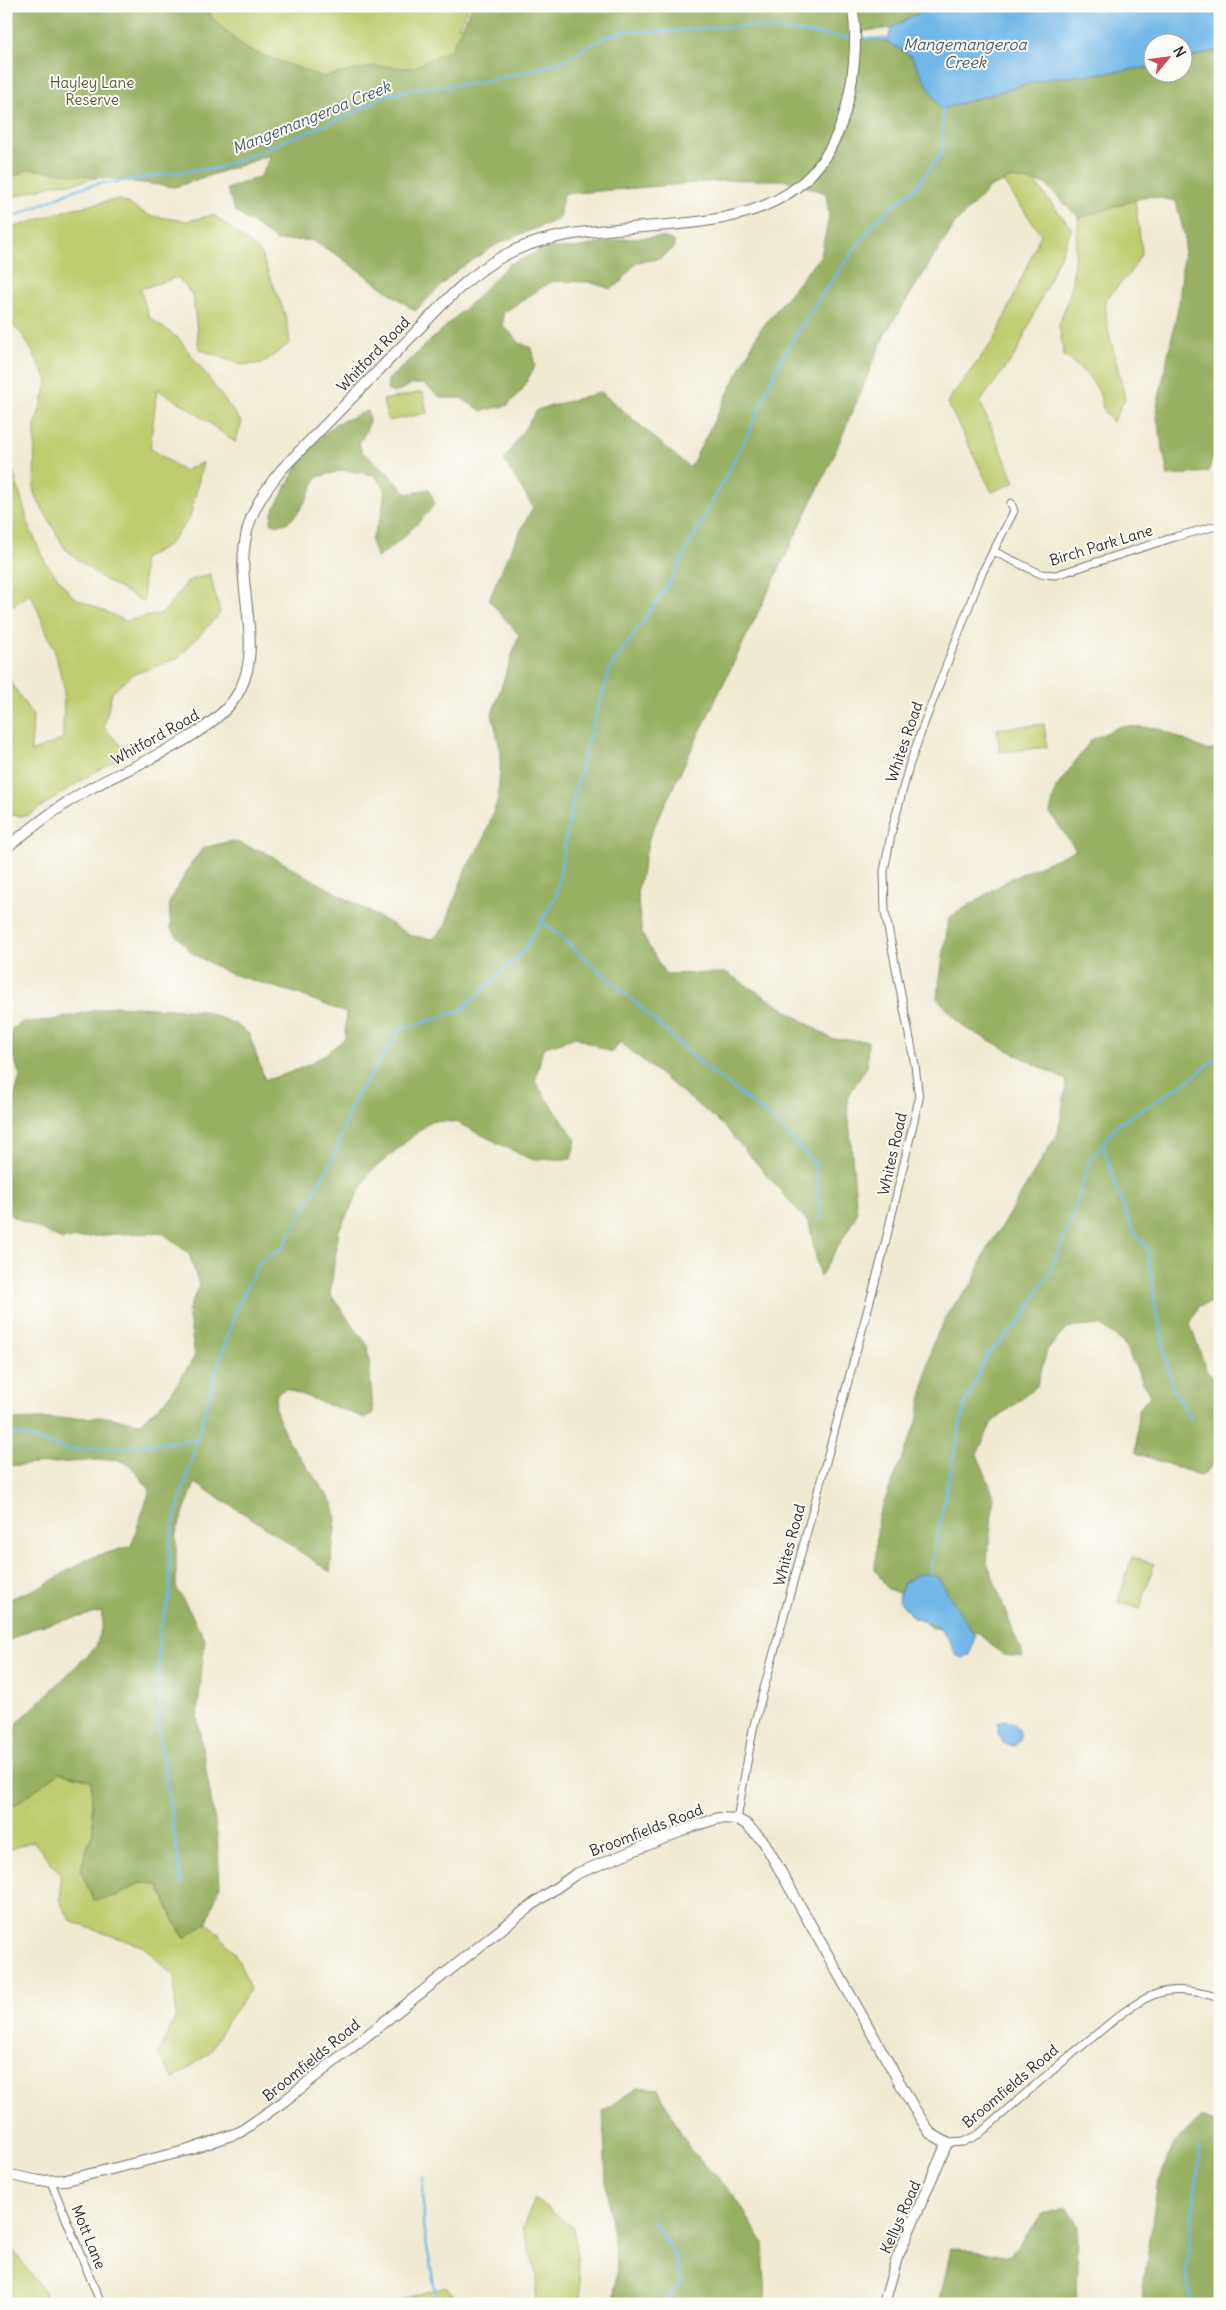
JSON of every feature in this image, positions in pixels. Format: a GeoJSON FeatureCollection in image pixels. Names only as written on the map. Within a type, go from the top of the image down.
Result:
{"type":"FeatureCollection","features":[{"type":"Feature","properties":{"kind":"street","name":"Whitford Road"},"geometry":{"type":"LineString","coordinates":[[6,848],[66,803],[191,736],[213,722],[229,706],[242,685],[248,666],[250,630],[243,554],[249,524],[259,501],[282,469],[458,288],[494,261],[532,244],[557,238],[731,217],[762,208],[783,197],[814,170],[837,136],[850,92],[854,58],[852,6]]}},
{"type":"Feature","properties":{"kind":"street","name":"Whites Road"},"geometry":{"type":"LineString","coordinates":[[737,1819],[752,1729],[882,1257],[919,1099],[917,1072],[885,912],[884,870],[890,837],[902,789],[925,721],[981,575],[1014,511],[1011,503]]}},
{"type":"Feature","properties":{"kind":"street","name":"Birch Park Lane"},"geometry":{"type":"LineString","coordinates":[[993,551],[1048,576],[1065,573],[1175,537],[1220,525]]}},
{"type":"Feature","properties":{"kind":"street","name":"Broomfields Road"},"geometry":{"type":"LineString","coordinates":[[6,2174],[51,2182],[82,2177],[190,2150],[251,2126],[565,1881],[602,1862],[694,1826],[720,1818],[737,1819]]}},
{"type":"Feature","properties":{"kind":"street"},"geometry":{"type":"LineString","coordinates":[[737,1819],[752,1828],[764,1842],[914,2108],[930,2134],[947,2144]]}},
{"type":"Feature","properties":{"kind":"street","name":"Broomfields Road"},"geometry":{"type":"LineString","coordinates":[[947,2144],[963,2142],[979,2134],[1083,2044],[1144,2000],[1172,1991],[1194,1992],[1220,1998]]}},
{"type":"Feature","properties":{"kind":"street","name":"Kellys Road"},"geometry":{"type":"LineString","coordinates":[[884,2304],[898,2258],[947,2144]]}},
{"type":"Feature","properties":{"kind":"street","name":"Mott Lane"},"geometry":{"type":"LineString","coordinates":[[51,2182],[100,2304]]}},
{"type":"Feature","properties":{"kind":"green space","name":"Hayley Lane Reserve"},"geometry":{"type":"Polygon","coordinates":[[[6,6],[469,6],[458,27],[500,6],[602,6],[104,176],[74,183],[56,184],[6,199],[6,6]]]}},
{"type":"Feature","properties":{"kind":"green space"},"geometry":{"type":"Polygon","coordinates":[[[6,6],[208,6],[211,17],[246,49],[323,77],[375,66],[413,68],[451,49],[472,6],[845,6],[848,14],[848,34],[888,42],[911,56],[942,109],[1041,80],[1144,68],[1144,82],[1194,82],[1194,56],[1220,50],[1220,435],[1208,472],[1168,476],[1156,412],[1179,303],[1185,238],[1176,201],[1148,196],[1079,218],[1045,184],[1012,178],[989,188],[955,224],[885,334],[831,462],[650,835],[637,893],[642,934],[665,974],[727,973],[832,1039],[868,1041],[867,1067],[847,1097],[857,1214],[820,1277],[809,1223],[723,1125],[620,1042],[612,1053],[576,1037],[543,1048],[535,1082],[576,1140],[571,1159],[530,1159],[456,1122],[431,1121],[369,1173],[339,1230],[330,1294],[368,1346],[373,1413],[365,1418],[286,1389],[277,1393],[275,1409],[288,1441],[333,1503],[336,1519],[330,1572],[256,1521],[195,1483],[176,1533],[176,1587],[205,1639],[197,1717],[217,1835],[220,1885],[207,1922],[185,1938],[173,1918],[159,1885],[139,1883],[117,1896],[94,1900],[80,1870],[93,1831],[91,1780],[60,1772],[6,1811],[6,1734],[96,1647],[103,1622],[101,1612],[36,1627],[6,1642],[6,1600],[43,1586],[89,1558],[131,1546],[150,1490],[129,1464],[115,1459],[6,1466],[6,1420],[107,1417],[140,1423],[168,1398],[195,1356],[188,1311],[199,1285],[189,1254],[163,1233],[115,1234],[62,1240],[10,1215],[6,1210],[6,1118],[12,1107],[20,1076],[11,1049],[12,1029],[23,1022],[53,1020],[115,1006],[204,1011],[235,1024],[249,1034],[265,1080],[308,1065],[327,1053],[345,1038],[346,1013],[298,994],[228,973],[192,953],[171,929],[169,903],[191,864],[203,848],[232,841],[264,852],[412,936],[433,939],[445,926],[466,868],[484,839],[498,799],[501,752],[492,714],[519,635],[489,600],[507,557],[533,507],[504,460],[537,410],[601,392],[690,468],[760,330],[821,255],[829,217],[826,193],[785,180],[731,180],[563,194],[559,219],[499,243],[456,271],[415,311],[336,254],[311,240],[277,241],[235,211],[227,189],[261,176],[271,155],[175,187],[30,169],[6,179],[6,6]]]}},
{"type":"Feature","properties":{"kind":"green space"},"geometry":{"type":"Polygon","coordinates":[[[852,6],[941,6],[914,15],[891,28],[858,32],[852,6]]]}},
{"type":"Feature","properties":{"kind":"green space"},"geometry":{"type":"Polygon","coordinates":[[[1011,178],[1033,180],[1072,229],[1017,352],[980,402],[1015,482],[992,492],[947,402],[996,337],[1041,234],[1003,182],[1011,178]]]}},
{"type":"Feature","properties":{"kind":"green space"},"geometry":{"type":"Polygon","coordinates":[[[119,199],[150,216],[187,221],[214,215],[260,252],[286,317],[290,343],[263,363],[242,365],[199,349],[193,296],[178,277],[140,289],[149,317],[179,339],[242,423],[235,442],[189,408],[157,389],[150,448],[184,471],[203,462],[190,518],[168,545],[143,559],[144,602],[103,579],[65,549],[34,493],[35,427],[48,381],[23,335],[6,319],[6,230],[71,209],[119,199]]]}},
{"type":"Feature","properties":{"kind":"green space"},"geometry":{"type":"Polygon","coordinates":[[[1135,200],[1142,253],[1129,274],[1105,300],[1107,325],[1125,398],[1113,422],[1105,413],[1099,392],[1093,382],[1082,370],[1064,356],[1059,325],[1071,290],[1079,218],[1135,200]]]}},
{"type":"Feature","properties":{"kind":"green space"},"geometry":{"type":"Polygon","coordinates":[[[662,237],[674,241],[674,248],[659,259],[636,262],[620,283],[611,289],[589,282],[552,281],[503,313],[503,325],[520,343],[531,348],[535,366],[522,390],[508,405],[482,411],[461,398],[441,398],[424,384],[412,384],[394,393],[387,390],[388,380],[472,302],[508,265],[547,248],[576,248],[623,239],[662,237]]]}},
{"type":"Feature","properties":{"kind":"green space"},"geometry":{"type":"Polygon","coordinates":[[[423,392],[427,413],[388,421],[383,400],[423,392]]]}},
{"type":"Feature","properties":{"kind":"green space"},"geometry":{"type":"Polygon","coordinates":[[[368,411],[369,420],[366,432],[359,443],[362,452],[384,469],[407,494],[429,489],[435,504],[429,511],[408,533],[377,558],[371,541],[382,513],[385,488],[374,475],[344,470],[317,477],[300,510],[294,517],[280,525],[271,523],[272,513],[304,454],[335,424],[368,411]]]}},
{"type":"Feature","properties":{"kind":"green space"},"geometry":{"type":"Polygon","coordinates":[[[10,462],[31,531],[45,562],[73,597],[126,621],[163,613],[188,581],[210,574],[220,613],[178,658],[132,675],[112,692],[104,727],[128,754],[93,773],[27,816],[6,815],[6,675],[33,716],[31,752],[63,739],[64,688],[55,652],[31,594],[6,609],[6,506],[10,462]]]}},
{"type":"Feature","properties":{"kind":"green space"},"geometry":{"type":"Polygon","coordinates":[[[1044,724],[1047,747],[1000,752],[997,729],[1044,724]]]}},
{"type":"Feature","properties":{"kind":"green space"},"geometry":{"type":"Polygon","coordinates":[[[1121,726],[1158,728],[1208,751],[1220,747],[1220,1300],[1199,1306],[1190,1324],[1207,1372],[1220,1384],[1220,1457],[1202,1476],[1136,1453],[1138,1411],[1150,1396],[1124,1344],[1101,1325],[1067,1328],[1047,1350],[1037,1386],[991,1424],[977,1454],[994,1496],[987,1562],[1023,1657],[1003,1655],[979,1633],[932,1628],[906,1596],[888,1589],[875,1569],[878,1517],[917,1422],[932,1345],[950,1309],[973,1283],[984,1255],[1058,1133],[1067,1081],[964,1027],[937,998],[949,918],[1010,879],[1076,850],[1050,813],[1056,788],[1091,740],[1121,726]]]}},
{"type":"Feature","properties":{"kind":"green space"},"geometry":{"type":"Polygon","coordinates":[[[1132,1557],[1154,1564],[1140,1609],[1118,1602],[1132,1557]]]}},
{"type":"Feature","properties":{"kind":"green space"},"geometry":{"type":"Polygon","coordinates":[[[60,1772],[91,1780],[93,1831],[80,1870],[94,1900],[117,1896],[140,1883],[159,1885],[184,1938],[207,1922],[234,1953],[246,1979],[250,1990],[228,2020],[209,2053],[174,2079],[158,2054],[176,2016],[174,1976],[144,1947],[72,1922],[61,1904],[60,1873],[33,1841],[6,1851],[6,1811],[60,1772]]]}},
{"type":"Feature","properties":{"kind":"green space"},"geometry":{"type":"Polygon","coordinates":[[[638,2087],[658,2089],[691,2151],[735,2196],[763,2243],[766,2304],[613,2304],[617,2271],[606,2183],[603,2111],[638,2087]]]}},
{"type":"Feature","properties":{"kind":"green space"},"geometry":{"type":"Polygon","coordinates":[[[1201,2117],[1220,2124],[1220,2231],[1216,2268],[1220,2279],[1220,2304],[1141,2304],[1157,2187],[1172,2146],[1201,2117]]]}},
{"type":"Feature","properties":{"kind":"green space"},"geometry":{"type":"Polygon","coordinates":[[[535,2199],[574,2228],[582,2304],[535,2304],[537,2276],[522,2228],[535,2199]]]}},
{"type":"Feature","properties":{"kind":"green space"},"geometry":{"type":"Polygon","coordinates":[[[1067,2208],[1078,2226],[1076,2304],[939,2304],[951,2248],[1010,2256],[1043,2214],[1067,2208]]]}},
{"type":"Feature","properties":{"kind":"green space"},"geometry":{"type":"Polygon","coordinates":[[[6,2245],[13,2250],[44,2292],[46,2304],[6,2304],[6,2245]]]}},
{"type":"Feature","properties":{"kind":"green space"},"geometry":{"type":"Polygon","coordinates":[[[446,2286],[461,2304],[402,2304],[401,2300],[446,2286]]]}},
{"type":"Feature","properties":{"kind":"water","name":"Mangemangeroa Creek"},"geometry":{"type":"Polygon","coordinates":[[[941,6],[1220,6],[1220,50],[1194,56],[1194,32],[1144,32],[1144,68],[1041,80],[941,109],[911,56],[888,42],[891,28],[914,15],[941,6]]]}},
{"type":"Feature","properties":{"kind":"water"},"geometry":{"type":"Polygon","coordinates":[[[918,1574],[929,1574],[938,1578],[975,1636],[970,1655],[964,1659],[956,1655],[950,1641],[936,1625],[913,1618],[899,1600],[898,1597],[904,1583],[918,1574]]]}},
{"type":"Feature","properties":{"kind":"water"},"geometry":{"type":"Polygon","coordinates":[[[1004,1720],[1015,1725],[1019,1730],[1020,1741],[1014,1746],[1003,1743],[998,1733],[998,1723],[1004,1720]]]}},
{"type":"Feature","properties":{"kind":"waterway","name":"Mangemangeroa Creek"},"geometry":{"type":"LineString","coordinates":[[6,218],[20,214],[74,190],[100,183],[112,183],[183,171],[215,169],[355,113],[383,96],[421,88],[478,83],[530,71],[564,60],[605,37],[628,30],[653,32],[745,26],[852,38]]}},
{"type":"Feature","properties":{"kind":"waterway","name":"Mangemangeroa Creek"},"geometry":{"type":"LineString","coordinates":[[857,38],[892,39]]}},
{"type":"Feature","properties":{"kind":"waterway"},"geometry":{"type":"LineString","coordinates":[[182,1884],[159,1733],[159,1634],[170,1595],[169,1540],[219,1361],[238,1305],[259,1263],[283,1247],[334,1157],[353,1101],[401,1029],[460,1011],[523,952],[556,896],[572,803],[592,726],[610,669],[668,585],[747,436],[780,360],[824,291],[875,222],[915,188],[942,153],[943,107]]}},
{"type":"Feature","properties":{"kind":"waterway"},"geometry":{"type":"LineString","coordinates":[[542,921],[626,994],[699,1062],[777,1123],[815,1164],[821,1219]]}},
{"type":"Feature","properties":{"kind":"waterway"},"geometry":{"type":"LineString","coordinates":[[929,1574],[964,1407],[987,1355],[1021,1321],[1052,1267],[1073,1215],[1089,1162],[1116,1126],[1195,1076],[1220,1054]]}},
{"type":"Feature","properties":{"kind":"waterway"},"geometry":{"type":"LineString","coordinates":[[1103,1144],[1118,1193],[1132,1228],[1148,1250],[1156,1309],[1173,1389],[1191,1419]]}},
{"type":"Feature","properties":{"kind":"waterway"},"geometry":{"type":"LineString","coordinates":[[6,1434],[15,1433],[69,1450],[198,1439]]}},
{"type":"Feature","properties":{"kind":"waterway"},"geometry":{"type":"LineString","coordinates":[[1192,2304],[1186,2272],[1200,2147]]}},
{"type":"Feature","properties":{"kind":"waterway"},"geometry":{"type":"LineString","coordinates":[[423,2177],[423,2225],[436,2295],[441,2304]]}},
{"type":"Feature","properties":{"kind":"waterway"},"geometry":{"type":"LineString","coordinates":[[653,2220],[675,2255],[681,2282],[664,2304]]}}]}
